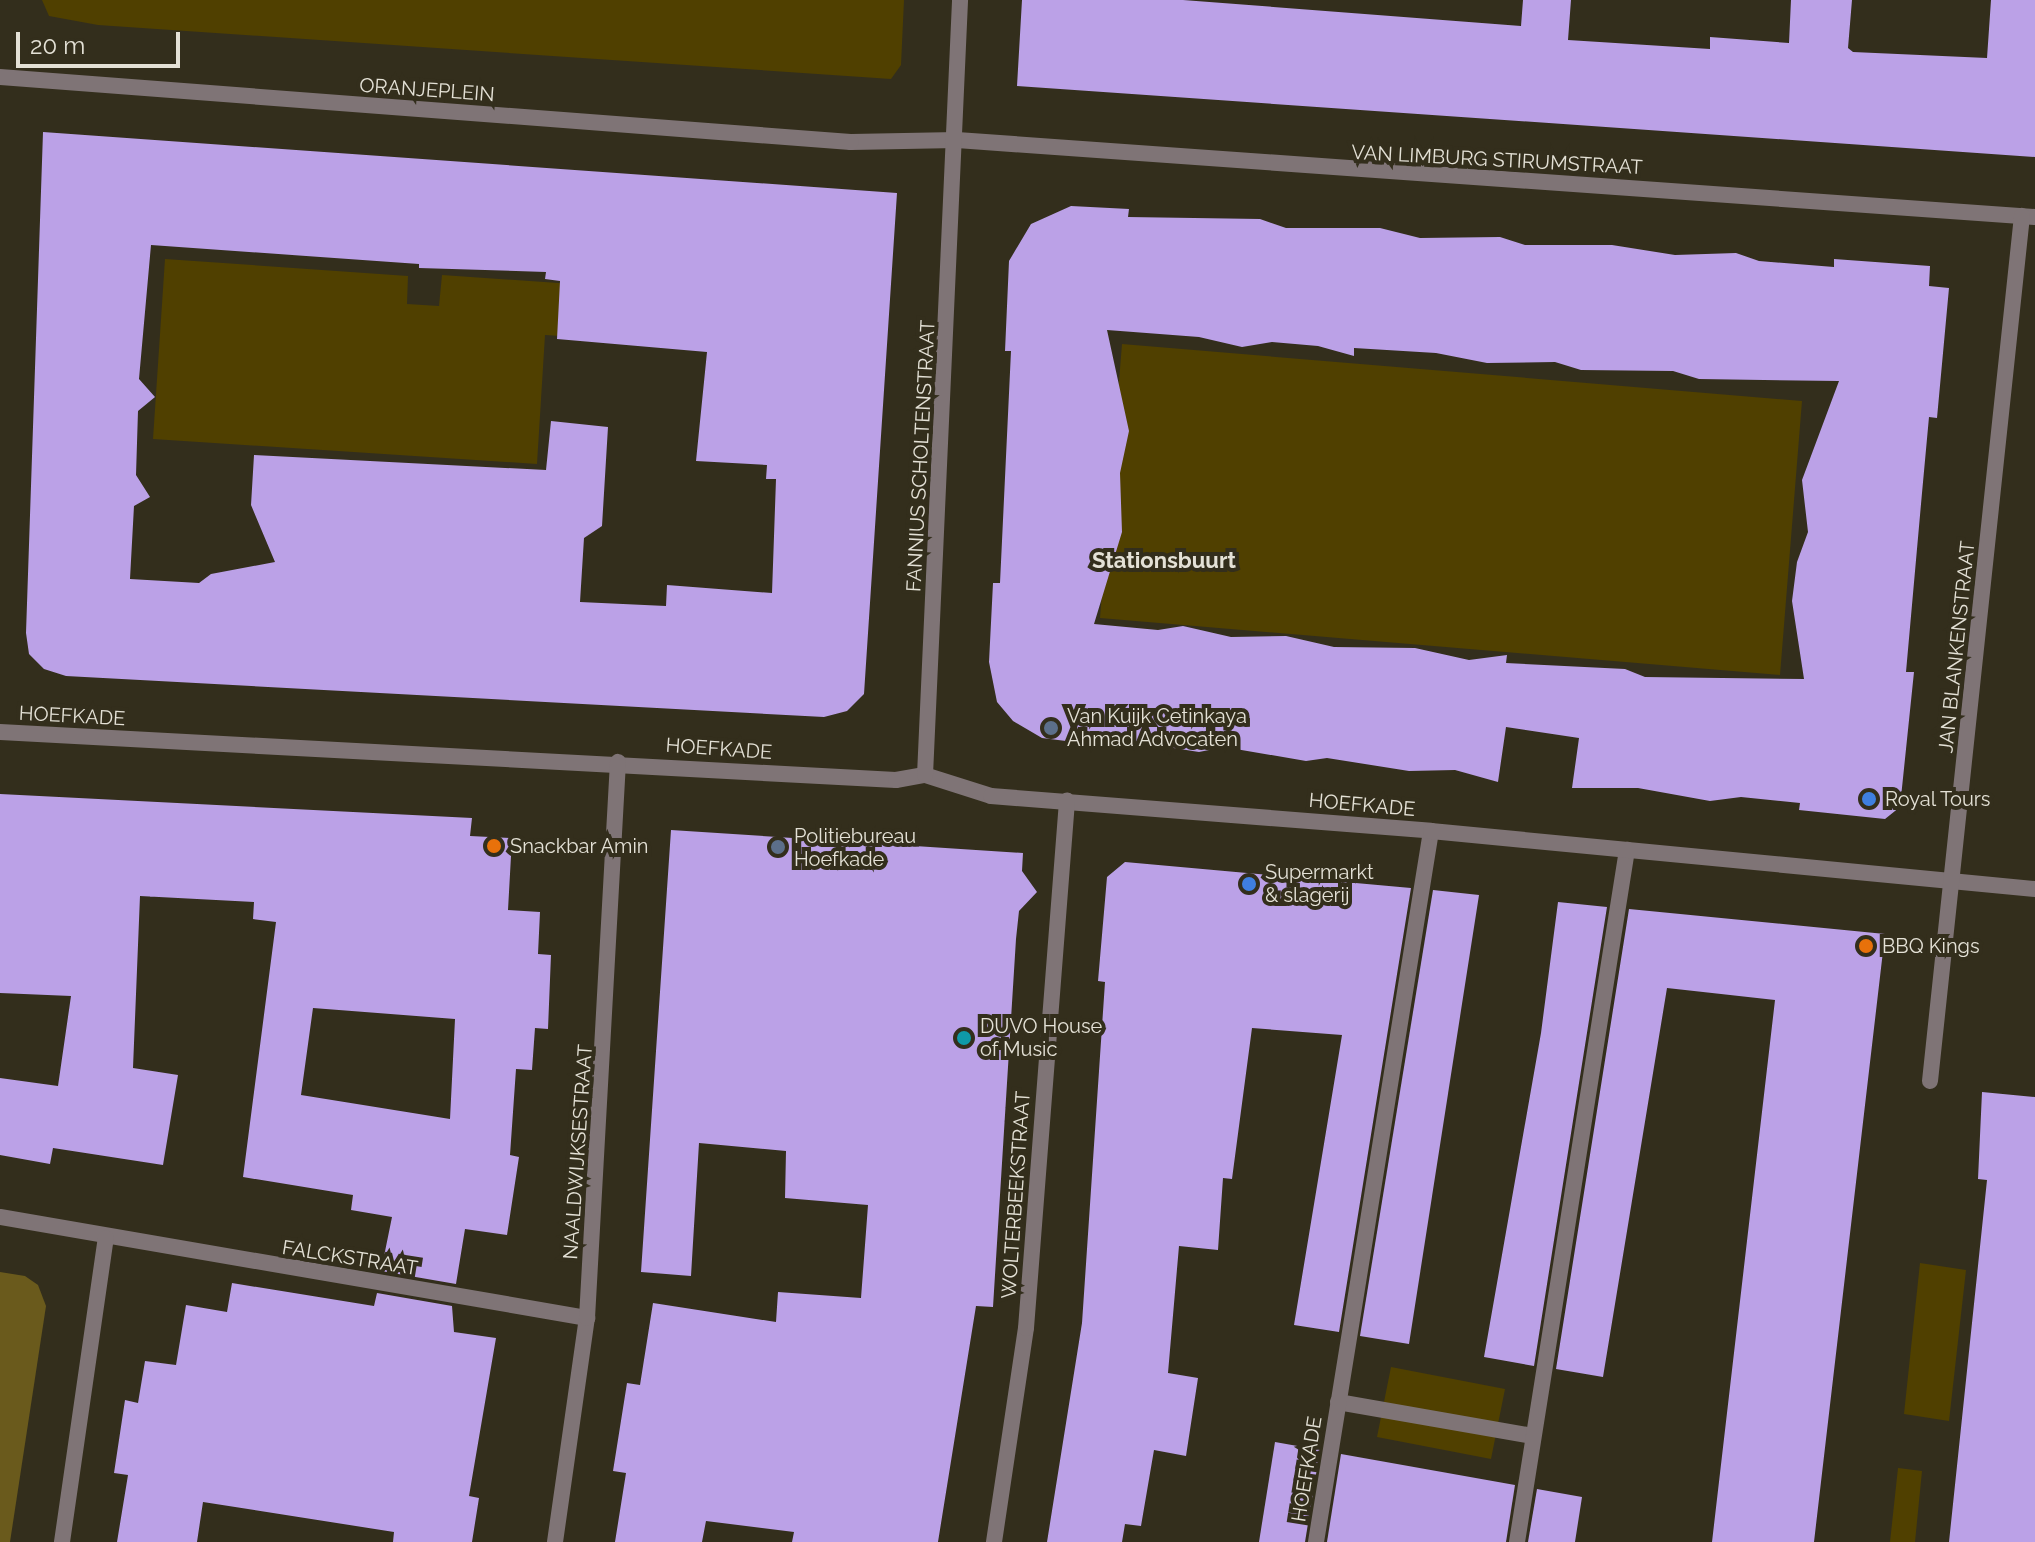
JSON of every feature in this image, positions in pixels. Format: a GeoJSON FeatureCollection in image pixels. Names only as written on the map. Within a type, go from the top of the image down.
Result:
{"type":"FeatureCollection","features":[{"type":"Feature","properties":{"kind":"street"},"geometry":{"type":"LineString","coordinates":[[957,140],[960,0]]}},
{"type":"Feature","properties":{"kind":"street","name":"ORANJEPLEIN"},"geometry":{"type":"LineString","coordinates":[[0,77],[851,142],[957,140]]}},
{"type":"Feature","properties":{"kind":"street","name":"VAN LIMBURG STIRUMSTRAAT"},"geometry":{"type":"LineString","coordinates":[[957,140],[2029,217]]}},
{"type":"Feature","properties":{"kind":"street","name":"FANNIUS SCHOLTENSTRAAT"},"geometry":{"type":"LineString","coordinates":[[925,775],[957,140]]}},
{"type":"Feature","properties":{"kind":"street","name":"JAN BLANKENSTRAAT"},"geometry":{"type":"LineString","coordinates":[[1930,1081],[2029,217]]}},
{"type":"Feature","properties":{"kind":"street","name":"HOEFKADE"},"geometry":{"type":"LineString","coordinates":[[0,732],[618,762],[896,780],[925,775],[991,796],[1431,831],[2035,889]]}},
{"type":"Feature","properties":{"kind":"street","name":"NAALDWIJKSESTRAAT"},"geometry":{"type":"LineString","coordinates":[[555,1542],[587,1318],[618,762]]}},
{"type":"Feature","properties":{"kind":"street","name":"WOLTERBEEKSTRAAT"},"geometry":{"type":"LineString","coordinates":[[994,1542],[1026,1328],[1067,801]]}},
{"type":"Feature","properties":{"kind":"street","name":"HOEFKADE"},"geometry":{"type":"LineString","coordinates":[[1316,1542],[1431,831]]}},
{"type":"Feature","properties":{"kind":"street"},"geometry":{"type":"LineString","coordinates":[[1517,1542],[1627,850]]}},
{"type":"Feature","properties":{"kind":"street","name":"FALCKSTRAAT"},"geometry":{"type":"LineString","coordinates":[[0,1217],[106,1238],[587,1318]]}},
{"type":"Feature","properties":{"kind":"street"},"geometry":{"type":"LineString","coordinates":[[62,1542],[106,1238]]}},
{"type":"Feature","properties":{"kind":"street","name":"HOEFKADE"},"geometry":{"type":"LineString","coordinates":[[1338,1402],[1533,1436]]}},
{"type":"Feature","properties":{"kind":"shaded area"},"geometry":{"type":"Polygon","coordinates":[[[42,0],[904,0],[901,65],[891,79],[98,25],[49,16],[42,0]]]}},
{"type":"Feature","properties":{"kind":"shaded area"},"geometry":{"type":"Polygon","coordinates":[[[165,259],[408,276],[407,304],[439,306],[442,275],[660,290],[656,342],[545,335],[537,464],[153,439],[165,259]]]}},
{"type":"Feature","properties":{"kind":"shaded area"},"geometry":{"type":"Polygon","coordinates":[[[1122,344],[1802,401],[1780,675],[1100,618],[1122,344]]]}},
{"type":"Feature","properties":{"kind":"shaded area"},"geometry":{"type":"Polygon","coordinates":[[[1920,1263],[1966,1270],[1949,1421],[1904,1414],[1920,1263]]]}},
{"type":"Feature","properties":{"kind":"shaded area"},"geometry":{"type":"Polygon","coordinates":[[[0,1272],[25,1276],[38,1285],[46,1306],[10,1542],[0,1542],[0,1272]]]}},
{"type":"Feature","properties":{"kind":"shaded area"},"geometry":{"type":"Polygon","coordinates":[[[1391,1367],[1505,1389],[1491,1459],[1377,1437],[1391,1367]]]}},
{"type":"Feature","properties":{"kind":"shaded area"},"geometry":{"type":"Polygon","coordinates":[[[1898,1468],[1922,1471],[1915,1542],[1890,1542],[1898,1468]]]}},
{"type":"Feature","properties":{"kind":"building"},"geometry":{"type":"Polygon","coordinates":[[[1022,0],[1183,0],[1521,26],[1523,0],[1571,0],[1568,40],[1710,49],[1710,37],[1789,43],[1791,0],[1852,0],[1848,48],[1853,52],[1987,58],[1991,0],[2035,0],[2035,157],[1017,86],[1022,0]]]}},
{"type":"Feature","properties":{"kind":"building"},"geometry":{"type":"Polygon","coordinates":[[[43,132],[897,193],[864,694],[847,711],[824,717],[66,676],[44,669],[29,654],[26,633],[43,132]],[[151,245],[139,379],[155,397],[138,411],[136,475],[150,497],[134,506],[130,579],[199,583],[211,574],[275,562],[251,505],[254,455],[546,470],[551,421],[608,427],[602,526],[584,538],[580,602],[666,606],[667,585],[772,593],[776,479],[766,479],[767,465],[696,461],[707,352],[557,339],[560,281],[545,279],[546,272],[419,268],[419,264],[151,245]]]}},
{"type":"Feature","properties":{"kind":"building"},"geometry":{"type":"Polygon","coordinates":[[[1071,206],[1129,209],[1128,217],[1260,219],[1286,228],[1380,228],[1420,238],[1500,237],[1525,245],[1612,245],[1675,255],[1736,253],[1759,261],[1834,267],[1834,259],[1930,266],[1929,286],[1949,288],[1937,418],[1929,417],[1906,672],[1914,672],[1900,807],[1885,819],[1799,810],[1800,803],[1741,797],[1710,801],[1638,788],[1572,788],[1579,738],[1506,727],[1498,782],[1455,770],[1409,771],[1327,758],[1306,761],[1224,747],[1199,752],[1084,734],[1082,743],[1042,738],[1013,721],[997,702],[989,662],[993,583],[1000,583],[1011,351],[1005,351],[1009,261],[1031,224],[1071,206]],[[1107,330],[1129,431],[1120,473],[1122,532],[1094,624],[1158,630],[1183,626],[1231,637],[1286,636],[1334,647],[1415,648],[1469,660],[1507,655],[1506,663],[1625,669],[1645,677],[1804,679],[1792,601],[1797,562],[1808,532],[1802,480],[1839,381],[1699,379],[1673,371],[1581,370],[1555,362],[1487,363],[1436,353],[1354,348],[1354,356],[1318,346],[1272,342],[1242,347],[1199,337],[1107,330]]]}},
{"type":"Feature","properties":{"kind":"building"},"geometry":{"type":"Polygon","coordinates":[[[0,794],[472,818],[470,836],[512,838],[508,910],[540,912],[538,954],[551,955],[548,1029],[535,1028],[532,1070],[516,1069],[510,1155],[519,1157],[507,1235],[465,1229],[456,1284],[381,1271],[392,1217],[351,1210],[353,1195],[243,1177],[276,922],[253,919],[254,902],[140,896],[133,1068],[178,1075],[163,1165],[53,1148],[50,1164],[0,1155],[0,1078],[58,1086],[71,996],[0,993],[0,794]],[[313,1008],[301,1095],[450,1119],[455,1019],[313,1008]]]}},
{"type":"Feature","properties":{"kind":"building"},"geometry":{"type":"Polygon","coordinates":[[[671,830],[1023,853],[1022,871],[1037,892],[1019,911],[1016,939],[993,1307],[976,1306],[938,1542],[792,1542],[794,1532],[706,1521],[702,1542],[615,1542],[626,1473],[613,1471],[627,1383],[640,1385],[653,1303],[776,1322],[778,1292],[861,1298],[868,1205],[785,1198],[786,1151],[699,1143],[691,1276],[641,1272],[671,830]]]}},
{"type":"Feature","properties":{"kind":"building"},"geometry":{"type":"Polygon","coordinates":[[[1125,862],[1411,888],[1339,1332],[1294,1325],[1342,1035],[1252,1028],[1232,1179],[1223,1178],[1218,1250],[1179,1246],[1168,1373],[1198,1378],[1186,1456],[1154,1450],[1141,1526],[1125,1524],[1122,1542],[1047,1542],[1082,1323],[1105,982],[1098,981],[1107,877],[1125,862]]]}},
{"type":"Feature","properties":{"kind":"building"},"geometry":{"type":"Polygon","coordinates":[[[1433,890],[1479,895],[1409,1344],[1360,1336],[1433,890]]]}},
{"type":"Feature","properties":{"kind":"building"},"geometry":{"type":"Polygon","coordinates":[[[1558,902],[1607,907],[1534,1366],[1484,1357],[1541,1033],[1558,902]]]}},
{"type":"Feature","properties":{"kind":"building"},"geometry":{"type":"Polygon","coordinates":[[[1629,909],[1885,934],[1814,1542],[1712,1542],[1775,1000],[1667,988],[1603,1377],[1556,1369],[1629,909]]]}},
{"type":"Feature","properties":{"kind":"building"},"geometry":{"type":"Polygon","coordinates":[[[1982,1092],[2035,1097],[2035,1542],[1949,1542],[1987,1180],[1978,1179],[1982,1092]]]}},
{"type":"Feature","properties":{"kind":"building"},"geometry":{"type":"Polygon","coordinates":[[[232,1283],[374,1306],[377,1293],[452,1306],[454,1332],[496,1338],[469,1496],[479,1498],[472,1542],[393,1542],[394,1532],[203,1502],[197,1542],[117,1542],[128,1475],[114,1473],[125,1400],[138,1403],[145,1361],[176,1365],[186,1305],[227,1312],[232,1283]]]}},
{"type":"Feature","properties":{"kind":"building"},"geometry":{"type":"Polygon","coordinates":[[[1275,1442],[1320,1450],[1305,1542],[1259,1542],[1275,1442]]]}},
{"type":"Feature","properties":{"kind":"building"},"geometry":{"type":"Polygon","coordinates":[[[1341,1454],[1515,1485],[1506,1542],[1327,1542],[1341,1454]]]}},
{"type":"Feature","properties":{"kind":"building"},"geometry":{"type":"Polygon","coordinates":[[[1537,1489],[1582,1497],[1575,1542],[1528,1542],[1537,1489]]]}},
{"type":"Feature","properties":{"kind":"place","name":"Van Kuijk Cetinkaya Ahmad Advocaten"},"geometry":{"type":"Point","coordinates":[1051,728]}},
{"type":"Feature","properties":{"kind":"place","name":"Royal Tours"},"geometry":{"type":"Point","coordinates":[1869,799]}},
{"type":"Feature","properties":{"kind":"place","name":"Snackbar Amin"},"geometry":{"type":"Point","coordinates":[494,846]}},
{"type":"Feature","properties":{"kind":"place","name":"Politiebureau Hoefkade"},"geometry":{"type":"Point","coordinates":[778,847]}},
{"type":"Feature","properties":{"kind":"place","name":"Supermarkt & slagerij"},"geometry":{"type":"Point","coordinates":[1249,884]}},
{"type":"Feature","properties":{"kind":"place","name":"BBQ Kings"},"geometry":{"type":"Point","coordinates":[1866,946]}},
{"type":"Feature","properties":{"kind":"place","name":"DUVO House of Music"},"geometry":{"type":"Point","coordinates":[964,1038]}},
{"type":"Feature","properties":{"kind":"district","name":"Stationsbuurt"},"geometry":{"type":"Point","coordinates":[1164,561]}}]}
